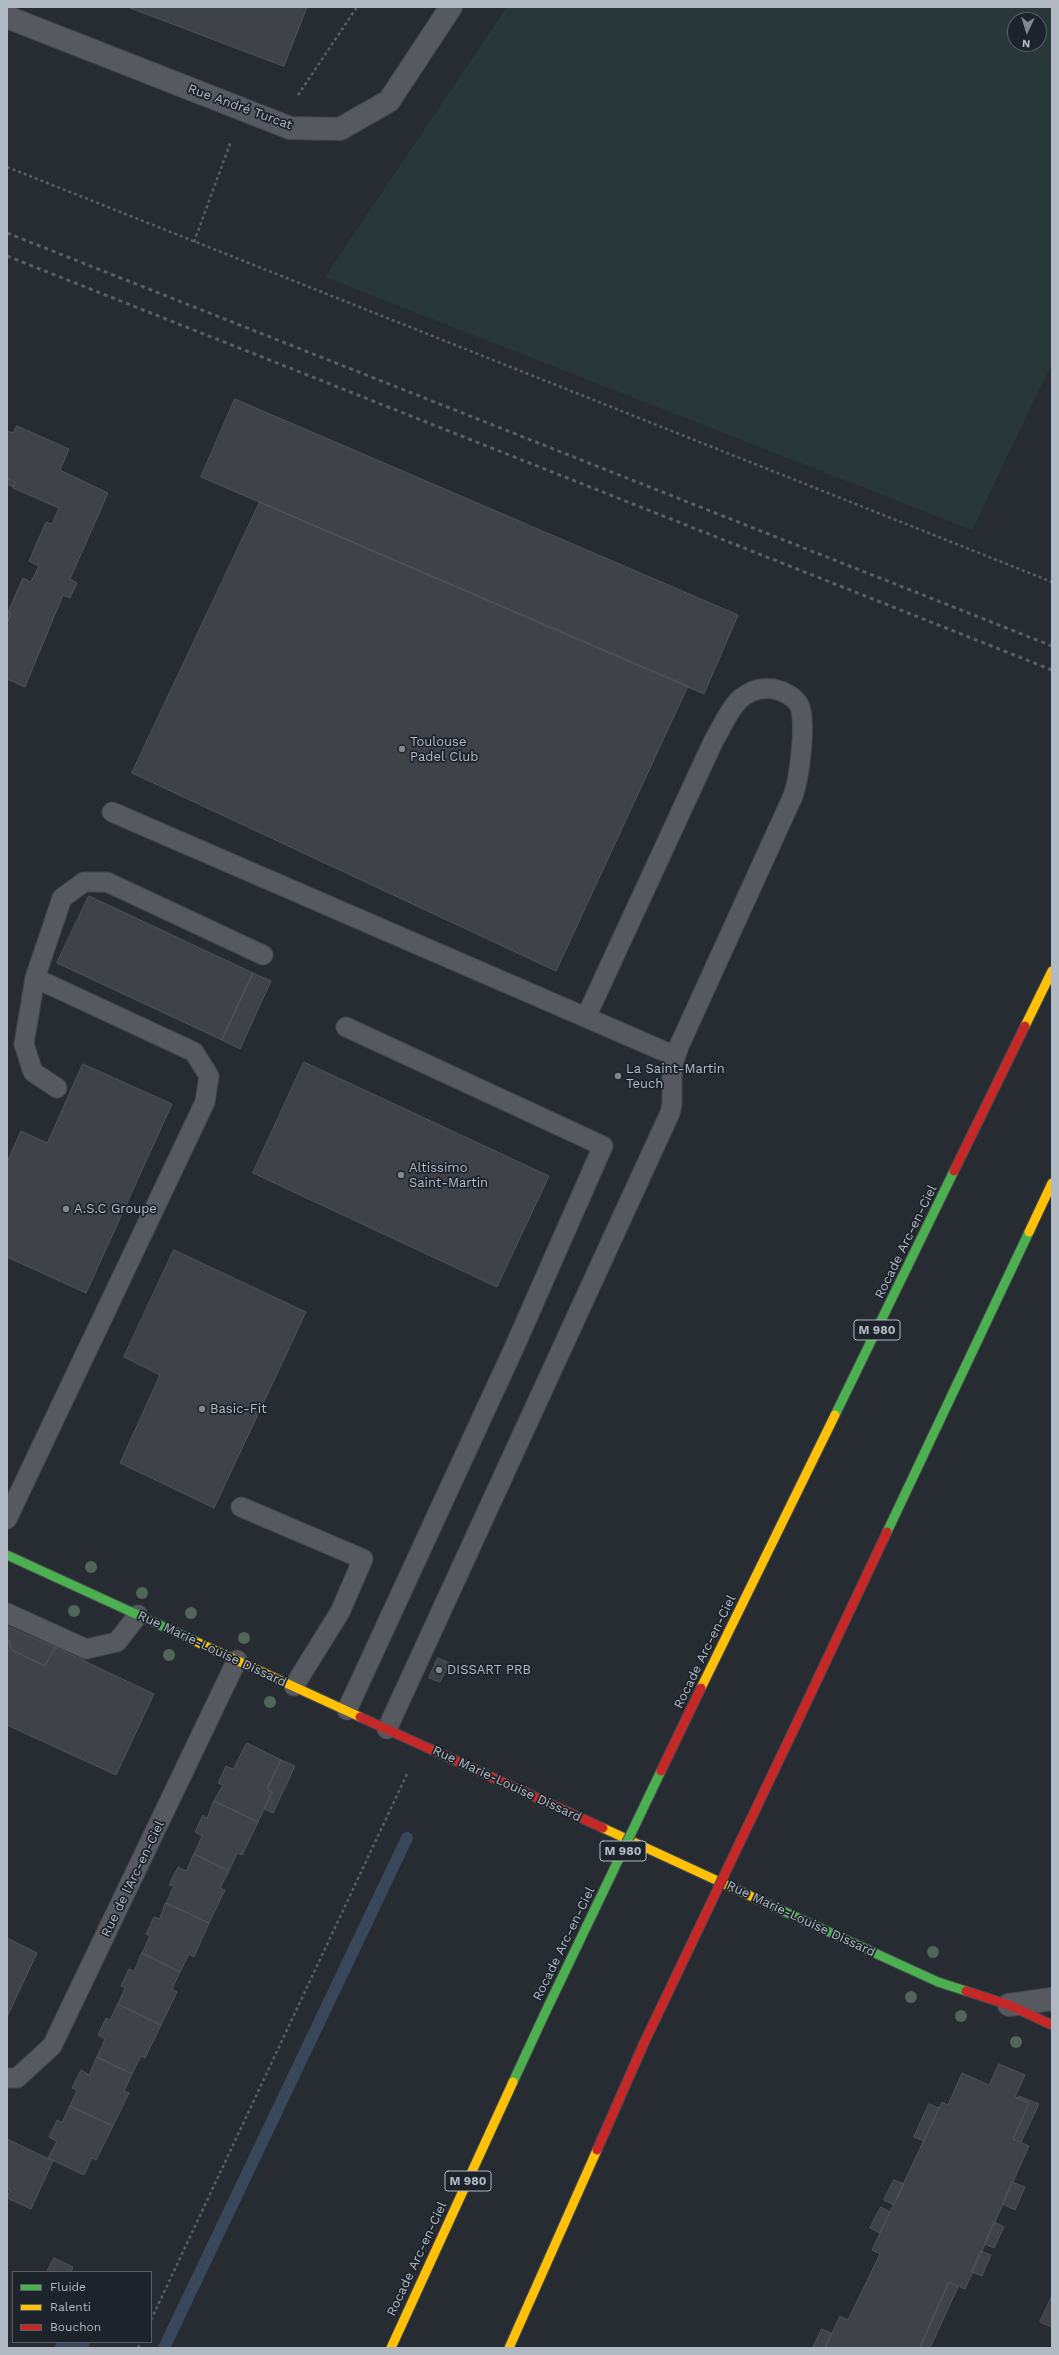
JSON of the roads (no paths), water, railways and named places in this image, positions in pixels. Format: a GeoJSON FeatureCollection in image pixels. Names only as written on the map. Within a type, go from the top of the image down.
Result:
{"type":"FeatureCollection","features":[{"type":"Feature","properties":{"kind":"main road","name":"Rocade Arc-en-Ciel"},"geometry":{"type":"LineString","coordinates":[[391,2348],[545,2013],[701,1688],[1052,971]]}},
{"type":"Feature","properties":{"kind":"main road"},"geometry":{"type":"LineString","coordinates":[[509,2348],[644,2043],[1052,1183]]}},
{"type":"Feature","properties":{"kind":"main road","name":"Rue Marie-Louise Dissard"},"geometry":{"type":"LineString","coordinates":[[7,1555],[938,1982],[1009,2005],[1052,2025]]}},
{"type":"Feature","properties":{"kind":"street","name":"Rue André Turcat"},"geometry":{"type":"LineString","coordinates":[[7,17],[290,128],[340,129],[389,101],[452,7]]}},
{"type":"Feature","properties":{"kind":"street","name":"Rue Marie-Louise Dissard"},"geometry":{"type":"LineString","coordinates":[[1009,2005],[1052,1998]]}},
{"type":"Feature","properties":{"kind":"lane"},"geometry":{"type":"LineString","coordinates":[[387,1729],[670,1113],[672,1104],[671,1076],[675,1056],[798,783],[801,745],[801,712],[794,698],[780,691],[755,690],[739,700],[732,710],[714,740],[586,1017]]}},
{"type":"Feature","properties":{"kind":"lane"},"geometry":{"type":"LineString","coordinates":[[112,812],[675,1056]]}},
{"type":"Feature","properties":{"kind":"lane"},"geometry":{"type":"LineString","coordinates":[[57,1088],[33,1072],[24,1044],[35,978],[62,898],[84,882],[107,882],[263,955]]}},
{"type":"Feature","properties":{"kind":"lane"},"geometry":{"type":"LineString","coordinates":[[7,1519],[205,1102],[209,1076],[194,1052],[35,978]]}},
{"type":"Feature","properties":{"kind":"lane"},"geometry":{"type":"LineString","coordinates":[[346,1027],[603,1146],[510,1355],[347,1710]]}},
{"type":"Feature","properties":{"kind":"lane"},"geometry":{"type":"LineString","coordinates":[[242,1507],[363,1559],[340,1612],[294,1686]]}},
{"type":"Feature","properties":{"kind":"lane"},"geometry":{"type":"LineString","coordinates":[[7,1613],[86,1649],[118,1642],[138,1615]]}},
{"type":"Feature","properties":{"kind":"lane","name":"Rue de l'Arc-en-Ciel"},"geometry":{"type":"LineString","coordinates":[[7,2078],[17,2078],[52,2046],[237,1660]]}},
{"type":"Feature","properties":{"kind":"water"},"geometry":{"type":"Polygon","coordinates":[[[56,2343],[90,2343],[89,2348],[54,2348],[56,2343]]]}},
{"type":"Feature","properties":{"kind":"waterway"},"geometry":{"type":"LineString","coordinates":[[164,2348],[407,1838]]}},
{"type":"Feature","properties":{"kind":"railway"},"geometry":{"type":"LineString","coordinates":[[7,233],[1052,646]]}},
{"type":"Feature","properties":{"kind":"railway"},"geometry":{"type":"LineString","coordinates":[[7,256],[1052,670]]}},
{"type":"Feature","properties":{"kind":"place","name":"Toulouse Padel Club"},"geometry":{"type":"Point","coordinates":[402,749]}},
{"type":"Feature","properties":{"kind":"place","name":"La Saint-Martin Teuch"},"geometry":{"type":"Point","coordinates":[618,1076]}},
{"type":"Feature","properties":{"kind":"place","name":"Altissimo Saint-Martin"},"geometry":{"type":"Point","coordinates":[401,1175]}},
{"type":"Feature","properties":{"kind":"place","name":"A.S.C Groupe"},"geometry":{"type":"Point","coordinates":[66,1209]}},
{"type":"Feature","properties":{"kind":"place","name":"Basic-Fit"},"geometry":{"type":"Point","coordinates":[202,1409]}},
{"type":"Feature","properties":{"kind":"place","name":"DISSART PRB"},"geometry":{"type":"Point","coordinates":[439,1670]}}]}
